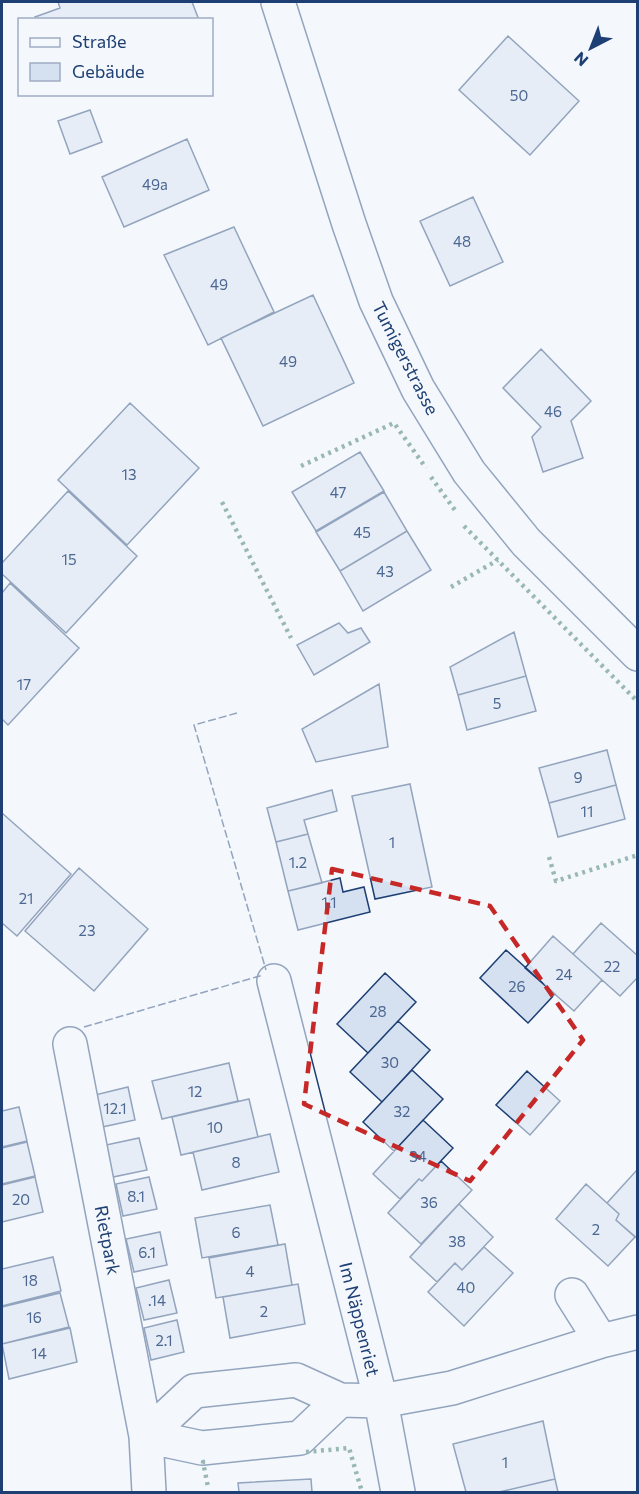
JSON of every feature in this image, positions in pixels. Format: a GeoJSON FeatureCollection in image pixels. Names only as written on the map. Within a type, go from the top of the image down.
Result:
{"type":"FeatureCollection","features":[{"type":"Feature","properties":{"kind":"street","name":"Tumigerstrasse"},"geometry":{"type":"LineString","coordinates":[[278,2],[376,301],[418,388],[469,472],[526,542],[638,654]]}},
{"type":"Feature","properties":{"kind":"street","name":"Im Näppenriet"},"geometry":{"type":"LineString","coordinates":[[274,981],[381,1401],[452,1388],[601,1341],[638,1332]]}},
{"type":"Feature","properties":{"kind":"street","name":"Rietpark"},"geometry":{"type":"LineString","coordinates":[[70,1044],[146,1436],[148,1492]]}},
{"type":"Feature","properties":{"kind":"street"},"geometry":{"type":"LineString","coordinates":[[572,1294],[601,1341]]}},
{"type":"Feature","properties":{"kind":"street"},"geometry":{"type":"LineString","coordinates":[[146,1436],[194,1391],[296,1380],[340,1400],[381,1401],[398,1492]]}},
{"type":"Feature","properties":{"kind":"street"},"geometry":{"type":"LineString","coordinates":[[146,1436],[202,1448],[300,1438],[340,1400]]}},
{"type":"Feature","properties":{"kind":"highlighted area"},"geometry":{"type":"Polygon","coordinates":[[[332,869],[490,906],[583,1040],[470,1181],[304,1104],[332,869]]]}},
{"type":"Feature","properties":{"kind":"building"},"geometry":{"type":"Polygon","coordinates":[[[58,2],[192,2],[198,18],[35,18],[60,8],[58,2]]]}},
{"type":"Feature","properties":{"kind":"building"},"geometry":{"type":"Polygon","coordinates":[[[508,36],[579,101],[530,155],[459,90],[508,36]]]}},
{"type":"Feature","properties":{"kind":"building"},"geometry":{"type":"Polygon","coordinates":[[[90,110],[102,142],[70,154],[58,121],[90,110]]]}},
{"type":"Feature","properties":{"kind":"building"},"geometry":{"type":"Polygon","coordinates":[[[187,139],[209,190],[124,227],[102,177],[187,139]]]}},
{"type":"Feature","properties":{"kind":"building"},"geometry":{"type":"Polygon","coordinates":[[[473,197],[503,262],[450,286],[420,221],[473,197]]]}},
{"type":"Feature","properties":{"kind":"building"},"geometry":{"type":"Polygon","coordinates":[[[234,227],[274,312],[208,345],[164,255],[234,227]]]}},
{"type":"Feature","properties":{"kind":"building"},"geometry":{"type":"Polygon","coordinates":[[[313,295],[354,383],[263,426],[221,338],[313,295]]]}},
{"type":"Feature","properties":{"kind":"building"},"geometry":{"type":"Polygon","coordinates":[[[541,349],[591,401],[571,421],[583,458],[543,472],[532,437],[541,427],[503,388],[541,349]]]}},
{"type":"Feature","properties":{"kind":"building"},"geometry":{"type":"Polygon","coordinates":[[[130,403],[199,468],[127,545],[58,480],[130,403]]]}},
{"type":"Feature","properties":{"kind":"building"},"geometry":{"type":"Polygon","coordinates":[[[360,452],[384,491],[316,531],[292,492],[360,452]]]}},
{"type":"Feature","properties":{"kind":"building"},"geometry":{"type":"Polygon","coordinates":[[[68,491],[137,556],[66,633],[2,574],[2,563],[68,491]]]}},
{"type":"Feature","properties":{"kind":"building"},"geometry":{"type":"Polygon","coordinates":[[[384,492],[407,531],[340,571],[316,532],[384,492]]]}},
{"type":"Feature","properties":{"kind":"building"},"geometry":{"type":"Polygon","coordinates":[[[407,531],[431,570],[363,611],[340,571],[407,531]]]}},
{"type":"Feature","properties":{"kind":"building"},"geometry":{"type":"Polygon","coordinates":[[[10,583],[79,648],[8,725],[2,719],[2,593],[10,583]]]}},
{"type":"Feature","properties":{"kind":"building"},"geometry":{"type":"Polygon","coordinates":[[[339,623],[348,633],[361,628],[370,642],[314,675],[297,645],[339,623]]]}},
{"type":"Feature","properties":{"kind":"building"},"geometry":{"type":"Polygon","coordinates":[[[514,632],[526,676],[458,695],[450,667],[514,632]]]}},
{"type":"Feature","properties":{"kind":"building"},"geometry":{"type":"Polygon","coordinates":[[[526,676],[536,711],[467,730],[458,695],[526,676]]]}},
{"type":"Feature","properties":{"kind":"building"},"geometry":{"type":"Polygon","coordinates":[[[379,684],[388,747],[316,762],[302,729],[379,684]]]}},
{"type":"Feature","properties":{"kind":"building"},"geometry":{"type":"Polygon","coordinates":[[[607,750],[616,785],[549,803],[539,768],[607,750]]]}},
{"type":"Feature","properties":{"kind":"building"},"geometry":{"type":"Polygon","coordinates":[[[410,784],[432,887],[375,899],[352,796],[410,784]]]}},
{"type":"Feature","properties":{"kind":"building"},"geometry":{"type":"Polygon","coordinates":[[[616,785],[625,819],[558,837],[549,803],[616,785]]]}},
{"type":"Feature","properties":{"kind":"building"},"geometry":{"type":"Polygon","coordinates":[[[332,790],[337,811],[304,820],[308,834],[276,842],[267,808],[332,790]]]}},
{"type":"Feature","properties":{"kind":"building"},"geometry":{"type":"Polygon","coordinates":[[[2,813],[71,874],[17,936],[2,923],[2,813]]]}},
{"type":"Feature","properties":{"kind":"building"},"geometry":{"type":"Polygon","coordinates":[[[308,834],[322,883],[288,891],[276,842],[308,834]]]}},
{"type":"Feature","properties":{"kind":"building"},"geometry":{"type":"Polygon","coordinates":[[[79,868],[148,929],[94,991],[25,931],[79,868]]]}},
{"type":"Feature","properties":{"kind":"building"},"geometry":{"type":"Polygon","coordinates":[[[340,878],[343,892],[364,887],[370,912],[298,930],[288,891],[340,878]]]}},
{"type":"Feature","properties":{"kind":"building"},"geometry":{"type":"Polygon","coordinates":[[[601,923],[638,956],[638,977],[620,996],[573,954],[601,923]]]}},
{"type":"Feature","properties":{"kind":"building"},"geometry":{"type":"Polygon","coordinates":[[[553,936],[602,980],[574,1011],[525,968],[553,936]]]}},
{"type":"Feature","properties":{"kind":"building"},"geometry":{"type":"Polygon","coordinates":[[[506,950],[555,994],[528,1023],[480,978],[506,950]]]}},
{"type":"Feature","properties":{"kind":"building"},"geometry":{"type":"Polygon","coordinates":[[[385,973],[416,1002],[368,1053],[337,1024],[385,973]]]}},
{"type":"Feature","properties":{"kind":"building"},"geometry":{"type":"Polygon","coordinates":[[[398,1021],[430,1050],[382,1102],[350,1072],[398,1021]]]}},
{"type":"Feature","properties":{"kind":"building"},"geometry":{"type":"Polygon","coordinates":[[[229,1063],[238,1101],[162,1119],[152,1081],[229,1063]]]}},
{"type":"Feature","properties":{"kind":"building"},"geometry":{"type":"Polygon","coordinates":[[[412,1070],[443,1099],[394,1151],[363,1122],[412,1070]]]}},
{"type":"Feature","properties":{"kind":"building"},"geometry":{"type":"Polygon","coordinates":[[[527,1071],[560,1101],[530,1135],[496,1105],[527,1071]]]}},
{"type":"Feature","properties":{"kind":"building"},"geometry":{"type":"Polygon","coordinates":[[[128,1087],[135,1120],[102,1127],[95,1095],[128,1087]]]}},
{"type":"Feature","properties":{"kind":"building"},"geometry":{"type":"Polygon","coordinates":[[[249,1099],[258,1137],[181,1155],[172,1117],[249,1099]]]}},
{"type":"Feature","properties":{"kind":"building"},"geometry":{"type":"Polygon","coordinates":[[[19,1107],[27,1141],[2,1147],[2,1111],[19,1107]]]}},
{"type":"Feature","properties":{"kind":"building"},"geometry":{"type":"Polygon","coordinates":[[[423,1120],[453,1148],[422,1181],[419,1179],[400,1199],[373,1174],[423,1120]]]}},
{"type":"Feature","properties":{"kind":"building"},"geometry":{"type":"Polygon","coordinates":[[[270,1134],[279,1172],[202,1190],[193,1152],[270,1134]]]}},
{"type":"Feature","properties":{"kind":"building"},"geometry":{"type":"Polygon","coordinates":[[[139,1138],[147,1170],[113,1177],[106,1145],[139,1138]]]}},
{"type":"Feature","properties":{"kind":"building"},"geometry":{"type":"Polygon","coordinates":[[[27,1142],[35,1176],[2,1184],[2,1148],[27,1142]]]}},
{"type":"Feature","properties":{"kind":"building"},"geometry":{"type":"Polygon","coordinates":[[[441,1161],[472,1190],[421,1244],[388,1213],[419,1179],[422,1181],[441,1161]]]}},
{"type":"Feature","properties":{"kind":"building"},"geometry":{"type":"Polygon","coordinates":[[[636,1171],[638,1173],[638,1239],[616,1220],[619,1214],[607,1203],[636,1171]]]}},
{"type":"Feature","properties":{"kind":"building"},"geometry":{"type":"Polygon","coordinates":[[[35,1177],[43,1212],[2,1222],[2,1185],[35,1177]]]}},
{"type":"Feature","properties":{"kind":"building"},"geometry":{"type":"Polygon","coordinates":[[[149,1177],[157,1209],[123,1216],[116,1184],[149,1177]]]}},
{"type":"Feature","properties":{"kind":"building"},"geometry":{"type":"Polygon","coordinates":[[[586,1184],[619,1214],[616,1220],[635,1237],[608,1266],[556,1219],[586,1184]]]}},
{"type":"Feature","properties":{"kind":"building"},"geometry":{"type":"Polygon","coordinates":[[[459,1204],[493,1237],[462,1270],[455,1263],[437,1282],[410,1257],[459,1204]]]}},
{"type":"Feature","properties":{"kind":"building"},"geometry":{"type":"Polygon","coordinates":[[[270,1205],[278,1245],[202,1258],[195,1218],[270,1205]]]}},
{"type":"Feature","properties":{"kind":"building"},"geometry":{"type":"Polygon","coordinates":[[[160,1232],[167,1265],[134,1272],[126,1239],[160,1232]]]}},
{"type":"Feature","properties":{"kind":"building"},"geometry":{"type":"Polygon","coordinates":[[[285,1244],[292,1285],[216,1298],[209,1258],[285,1244]]]}},
{"type":"Feature","properties":{"kind":"building"},"geometry":{"type":"Polygon","coordinates":[[[484,1247],[513,1273],[464,1326],[428,1292],[455,1263],[462,1270],[484,1247]]]}},
{"type":"Feature","properties":{"kind":"building"},"geometry":{"type":"Polygon","coordinates":[[[53,1257],[61,1291],[2,1306],[2,1269],[53,1257]]]}},
{"type":"Feature","properties":{"kind":"building"},"geometry":{"type":"Polygon","coordinates":[[[169,1280],[177,1313],[144,1320],[136,1288],[169,1280]]]}},
{"type":"Feature","properties":{"kind":"building"},"geometry":{"type":"Polygon","coordinates":[[[298,1284],[305,1324],[230,1338],[223,1297],[298,1284]]]}},
{"type":"Feature","properties":{"kind":"building"},"geometry":{"type":"Polygon","coordinates":[[[60,1293],[69,1327],[2,1344],[2,1307],[60,1293]]]}},
{"type":"Feature","properties":{"kind":"building"},"geometry":{"type":"Polygon","coordinates":[[[177,1320],[184,1352],[151,1360],[144,1328],[177,1320]]]}},
{"type":"Feature","properties":{"kind":"building"},"geometry":{"type":"Polygon","coordinates":[[[70,1328],[77,1362],[9,1379],[2,1344],[70,1328]]]}},
{"type":"Feature","properties":{"kind":"building"},"geometry":{"type":"Polygon","coordinates":[[[543,1421],[555,1479],[499,1492],[466,1492],[453,1444],[543,1421]]]}},
{"type":"Feature","properties":{"kind":"building"},"geometry":{"type":"Polygon","coordinates":[[[311,1479],[312,1492],[239,1492],[238,1483],[311,1479]]]}},
{"type":"Feature","properties":{"kind":"building"},"geometry":{"type":"Polygon","coordinates":[[[555,1479],[558,1492],[499,1492],[555,1479]]]}},
{"type":"Feature","properties":{"kind":"hedge"},"geometry":{"type":"LineString","coordinates":[[301,466],[394,423],[426,468]]}},
{"type":"Feature","properties":{"kind":"hedge"},"geometry":{"type":"LineString","coordinates":[[431,477],[457,513]]}},
{"type":"Feature","properties":{"kind":"hedge"},"geometry":{"type":"LineString","coordinates":[[222,502],[291,638]]}},
{"type":"Feature","properties":{"kind":"hedge"},"geometry":{"type":"LineString","coordinates":[[464,526],[638,702]]}},
{"type":"Feature","properties":{"kind":"hedge"},"geometry":{"type":"LineString","coordinates":[[451,587],[498,560]]}},
{"type":"Feature","properties":{"kind":"hedge"},"geometry":{"type":"LineString","coordinates":[[549,857],[556,881],[638,855]]}},
{"type":"Feature","properties":{"kind":"hedge"},"geometry":{"type":"LineString","coordinates":[[306,1452],[349,1448],[362,1492]]}},
{"type":"Feature","properties":{"kind":"hedge"},"geometry":{"type":"LineString","coordinates":[[205,1462],[203,1462],[208,1487]]}},
{"type":"Feature","properties":{"kind":"fence"},"geometry":{"type":"LineString","coordinates":[[237,713],[194,725],[266,970]]}},
{"type":"Feature","properties":{"kind":"fence"},"geometry":{"type":"LineString","coordinates":[[84,1027],[263,975]]}}]}
